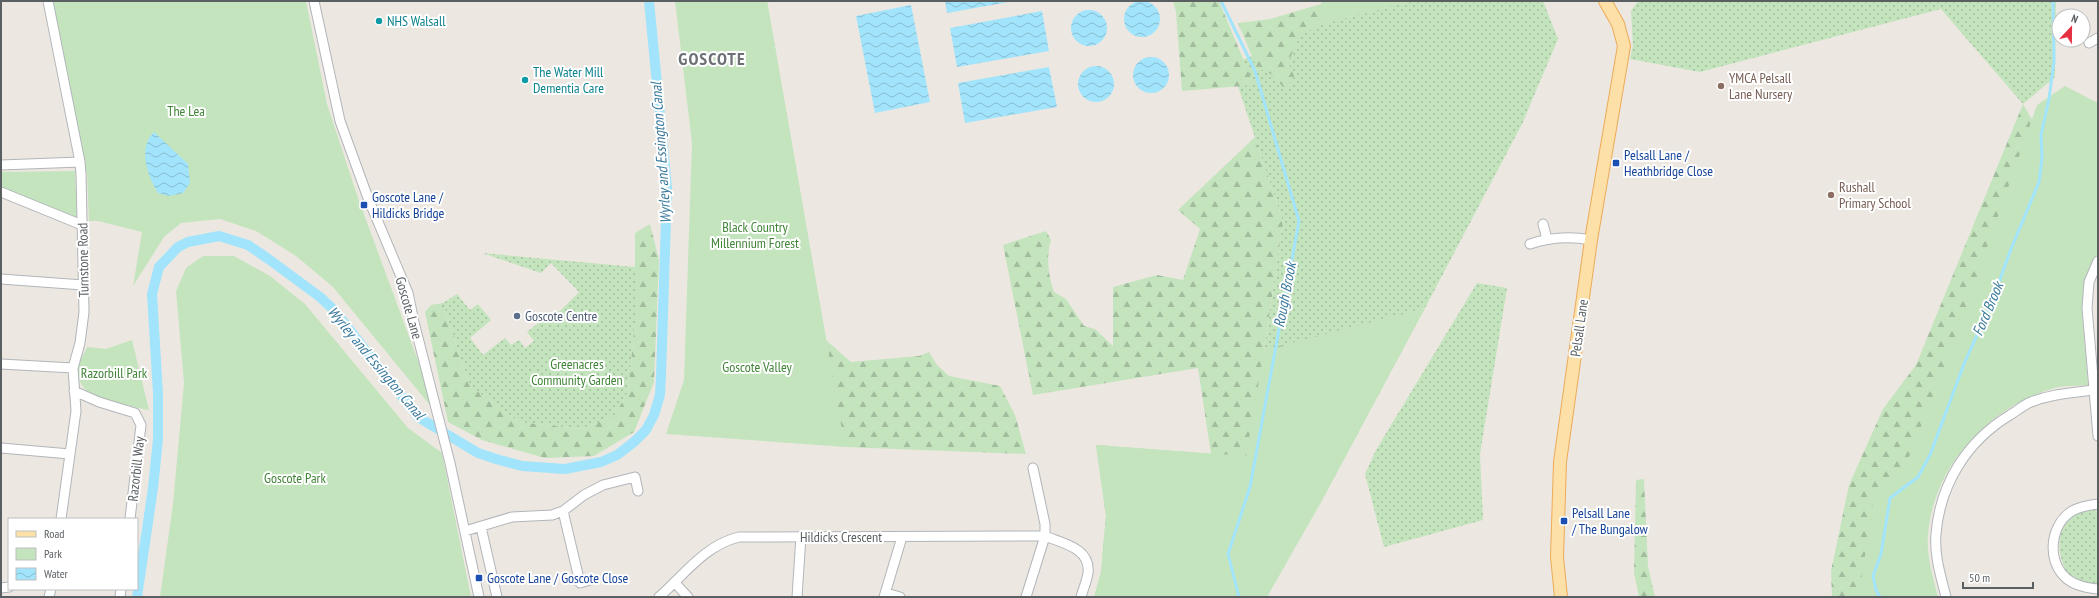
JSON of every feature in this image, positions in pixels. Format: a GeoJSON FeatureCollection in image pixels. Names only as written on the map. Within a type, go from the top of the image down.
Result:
{"type":"FeatureCollection","features":[{"type":"Feature","properties":{"kind":"main road","name":"Pelsall Lane"},"geometry":{"type":"LineString","coordinates":[[1561,597],[1556,557],[1560,462],[1591,240],[1623,61],[1624,46],[1617,24],[1605,1]]}},
{"type":"Feature","properties":{"kind":"street","name":"Turnstone Road"},"geometry":{"type":"LineString","coordinates":[[48,1],[80,162],[84,285],[84,312],[80,343],[73,368],[76,411],[61,518]]}},
{"type":"Feature","properties":{"kind":"street","name":"Goscote Lane"},"geometry":{"type":"LineString","coordinates":[[314,1],[340,121],[368,198],[408,293],[465,531],[479,597]]}},
{"type":"Feature","properties":{"kind":"street"},"geometry":{"type":"LineString","coordinates":[[1,166],[80,162]]}},
{"type":"Feature","properties":{"kind":"street"},"geometry":{"type":"LineString","coordinates":[[1,192],[82,225]]}},
{"type":"Feature","properties":{"kind":"street"},"geometry":{"type":"LineString","coordinates":[[1543,224],[1547,239]]}},
{"type":"Feature","properties":{"kind":"street"},"geometry":{"type":"LineString","coordinates":[[1530,244],[1547,239],[1563,237],[1591,240]]}},
{"type":"Feature","properties":{"kind":"street"},"geometry":{"type":"LineString","coordinates":[[2098,261],[2089,282],[2087,308],[2095,357],[2093,390],[2098,436]]}},
{"type":"Feature","properties":{"kind":"street"},"geometry":{"type":"LineString","coordinates":[[1,279],[84,285]]}},
{"type":"Feature","properties":{"kind":"street"},"geometry":{"type":"LineString","coordinates":[[1,364],[73,368]]}},
{"type":"Feature","properties":{"kind":"street","name":"Razorbill Way"},"geometry":{"type":"LineString","coordinates":[[74,390],[99,402],[135,413],[141,425],[130,518]]}},
{"type":"Feature","properties":{"kind":"street"},"geometry":{"type":"LineString","coordinates":[[1946,597],[1938,566],[1936,535],[1941,500],[1956,467],[1979,439],[2000,421],[2030,403],[2055,394],[2093,390]]}},
{"type":"Feature","properties":{"kind":"street"},"geometry":{"type":"LineString","coordinates":[[1,448],[70,454]]}},
{"type":"Feature","properties":{"kind":"street"},"geometry":{"type":"LineString","coordinates":[[1026,597],[1045,536],[1045,524],[1033,468]]}},
{"type":"Feature","properties":{"kind":"street"},"geometry":{"type":"LineString","coordinates":[[465,531],[512,517],[552,515],[563,511],[584,494],[603,485],[623,479],[635,477],[638,492]]}},
{"type":"Feature","properties":{"kind":"street"},"geometry":{"type":"LineString","coordinates":[[2098,504],[2073,510],[2063,519],[2054,537],[2053,547],[2055,558],[2064,577],[2086,588],[2098,589]]}},
{"type":"Feature","properties":{"kind":"street"},"geometry":{"type":"LineString","coordinates":[[563,511],[580,583],[590,580]]}},
{"type":"Feature","properties":{"kind":"street"},"geometry":{"type":"LineString","coordinates":[[481,526],[497,597]]}},
{"type":"Feature","properties":{"kind":"street"},"geometry":{"type":"LineString","coordinates":[[797,597],[801,536]]}},
{"type":"Feature","properties":{"kind":"street"},"geometry":{"type":"LineString","coordinates":[[1045,536],[1080,550],[1086,559],[1088,573],[1081,597]]}},
{"type":"Feature","properties":{"kind":"street","name":"Hildicks Crescent"},"geometry":{"type":"LineString","coordinates":[[659,597],[710,548],[724,541],[739,537],[1045,536]]}},
{"type":"Feature","properties":{"kind":"street"},"geometry":{"type":"LineString","coordinates":[[900,597],[885,595],[902,537]]}},
{"type":"Feature","properties":{"kind":"street"},"geometry":{"type":"LineString","coordinates":[[675,583],[688,597]]}},
{"type":"Feature","properties":{"kind":"green space","name":"The Lea"},"geometry":{"type":"Polygon","coordinates":[[[48,1],[306,1],[327,104],[358,198],[438,415],[333,287],[296,256],[256,231],[220,219],[181,223],[164,237],[133,286],[142,232],[98,221],[89,221],[87,173],[48,1]]]}},
{"type":"Feature","properties":{"kind":"green space","name":"Goscote Valley"},"geometry":{"type":"Polygon","coordinates":[[[675,1],[767,1],[845,447],[666,434],[684,380],[692,143],[675,1]]]}},
{"type":"Feature","properties":{"kind":"green space","name":"Black Country Millennium Forest"},"geometry":{"type":"Polygon","coordinates":[[[767,1],[826,340],[851,362],[919,356],[929,352],[937,365],[949,376],[1000,386],[1015,415],[1026,454],[845,447],[773,406],[767,1]]]}},
{"type":"Feature","properties":{"kind":"green space"},"geometry":{"type":"Polygon","coordinates":[[[1173,1],[1219,1],[1254,85],[1182,91],[1176,12],[1173,1]]]}},
{"type":"Feature","properties":{"kind":"green space"},"geometry":{"type":"Polygon","coordinates":[[[1322,1],[1411,1],[1322,24],[1301,35],[1288,62],[1294,76],[1286,90],[1271,74],[1257,68],[1238,23],[1270,19],[1321,4],[1322,1]]]}},
{"type":"Feature","properties":{"kind":"green space"},"geometry":{"type":"Polygon","coordinates":[[[1322,1],[1411,1],[1322,24],[1322,1]]]}},
{"type":"Feature","properties":{"kind":"green space"},"geometry":{"type":"Polygon","coordinates":[[[1411,1],[1543,1],[1558,39],[1522,124],[1425,308],[1264,351],[1283,222],[1231,65],[1322,24],[1411,1]]]}},
{"type":"Feature","properties":{"kind":"green space"},"geometry":{"type":"Polygon","coordinates":[[[1638,1],[2056,1],[2056,8],[2051,8],[2051,48],[2055,48],[2055,77],[2023,104],[1941,9],[1700,72],[1630,59],[1633,45],[1631,11],[1638,1]]]}},
{"type":"Feature","properties":{"kind":"green space"},"geometry":{"type":"Polygon","coordinates":[[[2065,86],[2098,103],[2098,254],[2088,273],[2082,308],[2088,385],[2064,386],[2051,389],[2028,398],[2006,411],[1986,426],[1968,444],[1953,464],[1941,485],[1932,509],[1928,534],[1929,558],[1938,597],[1861,597],[1859,595],[1874,496],[1907,462],[1954,342],[2037,105],[2065,86]]]}},
{"type":"Feature","properties":{"kind":"green space"},"geometry":{"type":"Polygon","coordinates":[[[2023,104],[2041,135],[1881,597],[1832,597],[1831,571],[1849,485],[1883,409],[1916,365],[2023,104]]]}},
{"type":"Feature","properties":{"kind":"green space"},"geometry":{"type":"Polygon","coordinates":[[[1255,137],[1283,222],[1264,350],[1425,308],[1320,504],[1102,559],[1106,516],[1096,445],[1211,454],[1198,368],[1033,395],[1003,245],[1046,231],[1051,240],[1049,246],[1048,266],[1054,292],[1066,299],[1084,326],[1095,329],[1113,346],[1113,287],[1157,275],[1183,280],[1200,229],[1178,210],[1255,137]]]}},
{"type":"Feature","properties":{"kind":"green space"},"geometry":{"type":"Polygon","coordinates":[[[75,171],[77,218],[1,189],[1,172],[75,171]]]}},
{"type":"Feature","properties":{"kind":"green space"},"geometry":{"type":"Polygon","coordinates":[[[650,224],[659,260],[654,382],[634,432],[594,456],[545,458],[482,440],[448,422],[425,312],[431,305],[443,303],[469,385],[519,422],[581,429],[614,416],[628,392],[635,322],[635,233],[650,224]]]}},
{"type":"Feature","properties":{"kind":"green space","name":"Greenacres Community Garden"},"geometry":{"type":"Polygon","coordinates":[[[482,253],[635,267],[635,322],[628,392],[614,416],[581,429],[519,422],[469,385],[443,303],[457,294],[470,310],[478,304],[491,320],[470,338],[483,355],[505,338],[511,345],[519,340],[525,348],[534,341],[527,332],[552,312],[560,311],[579,292],[551,263],[541,273],[482,253]]]}},
{"type":"Feature","properties":{"kind":"green space","name":"Goscote Park"},"geometry":{"type":"Polygon","coordinates":[[[203,256],[234,256],[270,276],[305,304],[408,428],[442,453],[471,597],[160,597],[173,504],[184,383],[176,291],[186,268],[203,256]]]}},
{"type":"Feature","properties":{"kind":"green space"},"geometry":{"type":"Polygon","coordinates":[[[1477,283],[1507,288],[1480,454],[1483,520],[1384,547],[1365,474],[1376,450],[1477,283]]]}},
{"type":"Feature","properties":{"kind":"green space"},"geometry":{"type":"Polygon","coordinates":[[[1425,308],[1320,504],[1267,597],[1094,597],[1101,571],[1106,516],[1096,445],[1246,456],[1264,351],[1425,308]]]}},
{"type":"Feature","properties":{"kind":"green space","name":"Razorbill Park"},"geometry":{"type":"Polygon","coordinates":[[[132,340],[149,410],[118,402],[89,392],[82,385],[78,376],[79,364],[87,347],[106,349],[132,340]]]}},
{"type":"Feature","properties":{"kind":"green space"},"geometry":{"type":"Polygon","coordinates":[[[1644,479],[1648,566],[1655,597],[1639,597],[1634,573],[1636,480],[1644,479]]]}},
{"type":"Feature","properties":{"kind":"green space"},"geometry":{"type":"Polygon","coordinates":[[[2091,509],[2098,511],[2098,585],[2082,582],[2067,573],[2060,553],[2059,543],[2065,526],[2071,519],[2080,513],[2091,509]]]}},
{"type":"Feature","properties":{"kind":"water"},"geometry":{"type":"Polygon","coordinates":[[[945,1],[1014,1],[947,13],[945,1]]]}},
{"type":"Feature","properties":{"kind":"water"},"geometry":{"type":"Polygon","coordinates":[[[1146,1],[1155,6],[1159,12],[1159,26],[1155,32],[1146,37],[1138,37],[1129,32],[1125,26],[1124,15],[1129,6],[1135,2],[1146,1]]]}},
{"type":"Feature","properties":{"kind":"water"},"geometry":{"type":"Polygon","coordinates":[[[911,5],[930,102],[875,113],[856,16],[911,5]]]}},
{"type":"Feature","properties":{"kind":"water"},"geometry":{"type":"Polygon","coordinates":[[[1093,10],[1102,15],[1106,21],[1106,35],[1102,41],[1093,46],[1085,46],[1076,41],[1072,35],[1071,24],[1076,15],[1082,11],[1093,10]]]}},
{"type":"Feature","properties":{"kind":"water"},"geometry":{"type":"Polygon","coordinates":[[[1042,11],[1049,51],[957,67],[950,28],[1042,11]]]}},
{"type":"Feature","properties":{"kind":"water"},"geometry":{"type":"Polygon","coordinates":[[[1155,57],[1164,62],[1168,68],[1168,82],[1164,88],[1155,93],[1147,93],[1138,88],[1134,82],[1133,71],[1138,62],[1144,58],[1155,57]]]}},
{"type":"Feature","properties":{"kind":"water"},"geometry":{"type":"Polygon","coordinates":[[[1100,66],[1109,71],[1113,77],[1113,91],[1109,97],[1100,102],[1092,102],[1083,97],[1079,91],[1078,80],[1083,71],[1089,67],[1100,66]]]}},
{"type":"Feature","properties":{"kind":"water"},"geometry":{"type":"Polygon","coordinates":[[[1049,67],[1057,107],[965,123],[958,83],[1049,67]]]}},
{"type":"Feature","properties":{"kind":"water"},"geometry":{"type":"Polygon","coordinates":[[[154,132],[188,164],[190,183],[183,193],[169,196],[158,193],[154,186],[148,171],[145,154],[146,146],[154,132]]]}},
{"type":"Feature","properties":{"kind":"waterway","name":"Wyrley and Essington Canal"},"geometry":{"type":"LineString","coordinates":[[137,597],[153,488],[158,439],[158,394],[152,294],[159,267],[178,247],[188,242],[219,236],[248,245],[267,258],[320,297],[334,310],[418,417],[478,453],[522,466],[565,469],[601,462],[617,455],[634,442],[646,430],[654,415],[660,395],[667,188],[649,1]]}},
{"type":"Feature","properties":{"kind":"waterway","name":"Rough Brook"},"geometry":{"type":"LineString","coordinates":[[1221,1],[1255,71],[1299,221],[1250,487],[1228,554],[1239,597]]}},
{"type":"Feature","properties":{"kind":"waterway","name":"Ford Brook"},"geometry":{"type":"LineString","coordinates":[[1880,597],[1876,590],[1873,576],[1881,554],[1890,498],[1918,477],[1930,455],[1964,364],[1991,304],[2011,249],[2039,182],[2042,158],[2041,135],[2049,99],[2054,61],[2053,1]]}},
{"type":"Feature","properties":{"kind":"place","name":"NHS Walsall"},"geometry":{"type":"Point","coordinates":[379,21]}},
{"type":"Feature","properties":{"kind":"place","name":"The Water Mill Dementia Care"},"geometry":{"type":"Point","coordinates":[525,80]}},
{"type":"Feature","properties":{"kind":"place","name":"YMCA Pelsall Lane Nursery"},"geometry":{"type":"Point","coordinates":[1721,86]}},
{"type":"Feature","properties":{"kind":"place","name":"Pelsall Lane / Heathbridge Close"},"geometry":{"type":"Point","coordinates":[1616,163]}},
{"type":"Feature","properties":{"kind":"place","name":"Rushall Primary School"},"geometry":{"type":"Point","coordinates":[1831,195]}},
{"type":"Feature","properties":{"kind":"place","name":"Goscote Lane / Hildicks Bridge"},"geometry":{"type":"Point","coordinates":[364,205]}},
{"type":"Feature","properties":{"kind":"place","name":"Goscote Centre"},"geometry":{"type":"Point","coordinates":[517,316]}},
{"type":"Feature","properties":{"kind":"place","name":"Pelsall Lane / The Bungalow"},"geometry":{"type":"Point","coordinates":[1564,521]}},
{"type":"Feature","properties":{"kind":"place","name":"Goscote Lane / Goscote Close"},"geometry":{"type":"Point","coordinates":[479,578]}},
{"type":"Feature","properties":{"kind":"district","name":"GOSCOTE"},"geometry":{"type":"Point","coordinates":[712,59]}}]}
